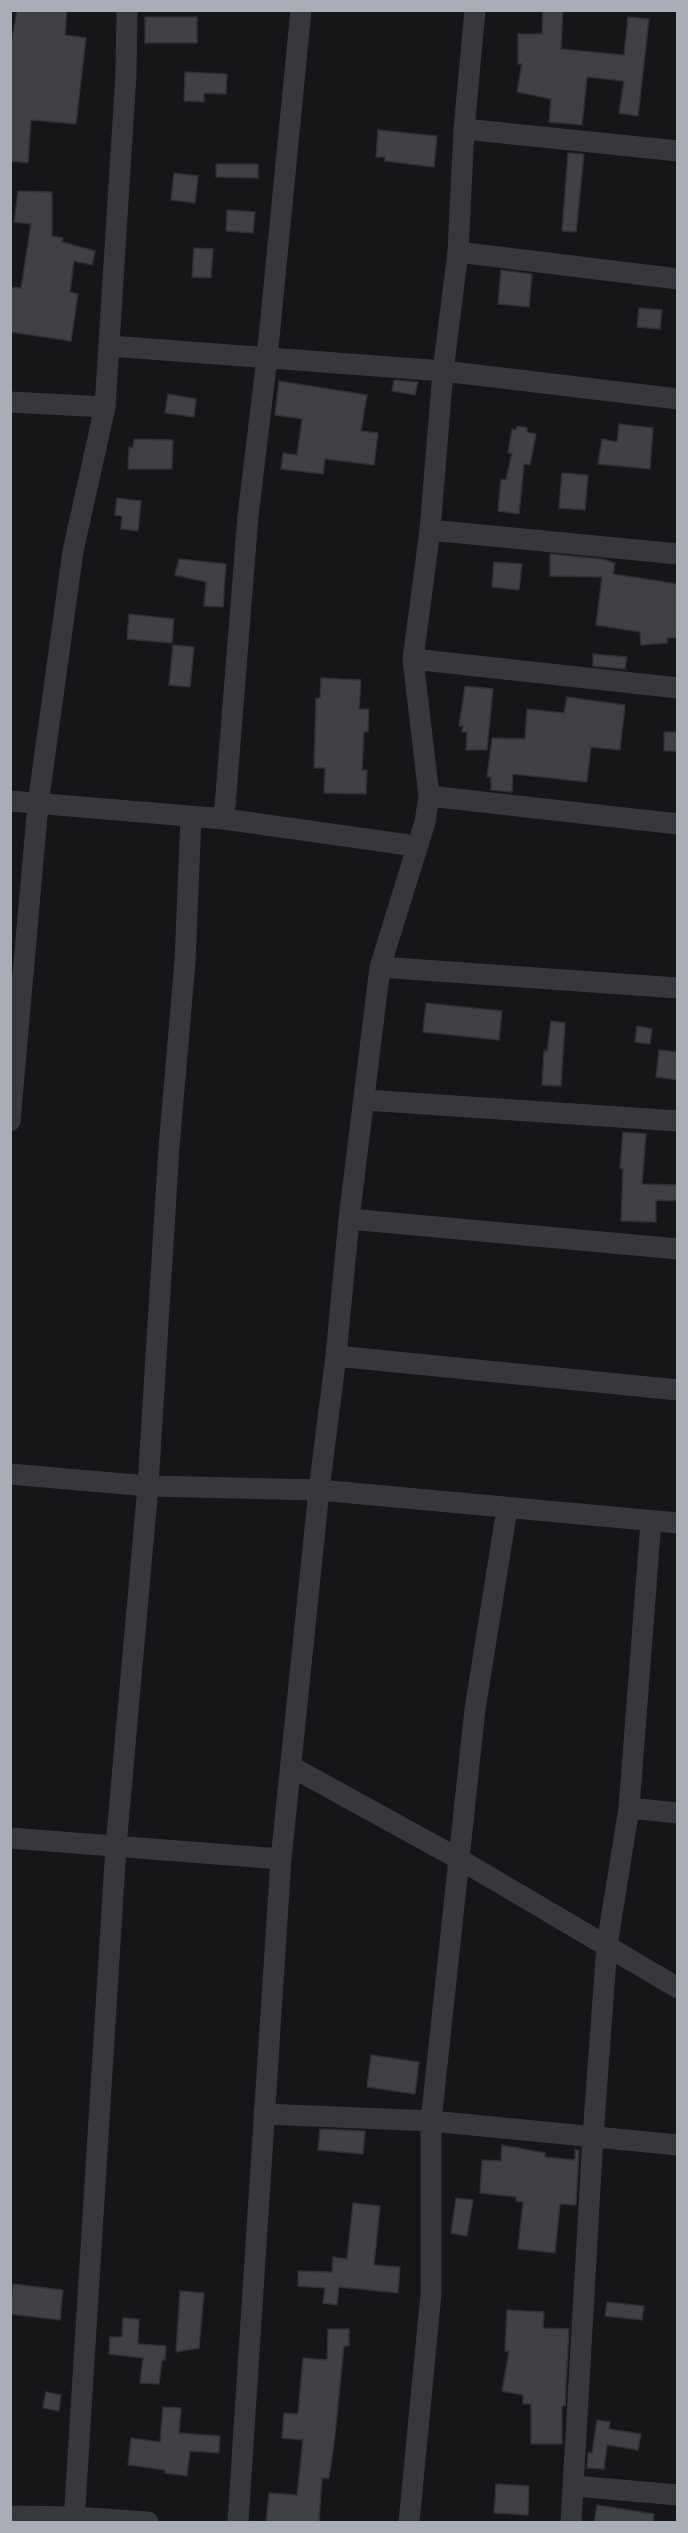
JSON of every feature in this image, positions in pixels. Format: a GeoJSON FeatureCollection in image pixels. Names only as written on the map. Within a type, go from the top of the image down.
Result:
{"type":"FeatureCollection","features":[{"type":"Feature","properties":{"kind":"street"},"geometry":{"type":"LineString","coordinates":[[10,1121],[38,804],[73,551],[105,407],[126,74],[127,10]]}},
{"type":"Feature","properties":{"kind":"street"},"geometry":{"type":"LineString","coordinates":[[224,819],[247,527],[267,358],[301,10]]}},
{"type":"Feature","properties":{"kind":"street"},"geometry":{"type":"LineString","coordinates":[[238,2523],[281,1858],[319,1490],[380,967],[425,822],[429,796],[413,659],[430,530],[434,460],[458,252],[464,129],[475,10]]}},
{"type":"Feature","properties":{"kind":"street"},"geometry":{"type":"LineString","coordinates":[[464,129],[678,151]]}},
{"type":"Feature","properties":{"kind":"street"},"geometry":{"type":"LineString","coordinates":[[458,252],[678,279]]}},
{"type":"Feature","properties":{"kind":"street"},"geometry":{"type":"LineString","coordinates":[[110,346],[443,371],[678,399]]}},
{"type":"Feature","properties":{"kind":"street"},"geometry":{"type":"LineString","coordinates":[[10,402],[105,407]]}},
{"type":"Feature","properties":{"kind":"street"},"geometry":{"type":"LineString","coordinates":[[430,530],[678,554]]}},
{"type":"Feature","properties":{"kind":"street"},"geometry":{"type":"LineString","coordinates":[[413,659],[678,688]]}},
{"type":"Feature","properties":{"kind":"street"},"geometry":{"type":"LineString","coordinates":[[429,796],[678,824]]}},
{"type":"Feature","properties":{"kind":"street"},"geometry":{"type":"LineString","coordinates":[[10,801],[224,819],[416,846]]}},
{"type":"Feature","properties":{"kind":"street"},"geometry":{"type":"LineString","coordinates":[[74,2520],[116,1846],[148,1486],[169,1147],[185,962],[191,816]]}},
{"type":"Feature","properties":{"kind":"street"},"geometry":{"type":"LineString","coordinates":[[380,967],[678,988]]}},
{"type":"Feature","properties":{"kind":"street"},"geometry":{"type":"LineString","coordinates":[[365,1100],[678,1121]]}},
{"type":"Feature","properties":{"kind":"street"},"geometry":{"type":"LineString","coordinates":[[349,1219],[678,1249]]}},
{"type":"Feature","properties":{"kind":"street"},"geometry":{"type":"LineString","coordinates":[[336,1356],[678,1390]]}},
{"type":"Feature","properties":{"kind":"street"},"geometry":{"type":"LineString","coordinates":[[10,1474],[148,1486],[319,1490],[678,1523]]}},
{"type":"Feature","properties":{"kind":"street"},"geometry":{"type":"LineString","coordinates":[[409,2523],[431,2294],[431,2121],[475,1709],[507,1509]]}},
{"type":"Feature","properties":{"kind":"street"},"geometry":{"type":"LineString","coordinates":[[572,2523],[593,2136],[608,1945],[629,1808],[651,1521]]}},
{"type":"Feature","properties":{"kind":"street"},"geometry":{"type":"LineString","coordinates":[[292,1767],[459,1859],[678,1988]]}},
{"type":"Feature","properties":{"kind":"street"},"geometry":{"type":"LineString","coordinates":[[629,1808],[678,1813]]}},
{"type":"Feature","properties":{"kind":"street"},"geometry":{"type":"LineString","coordinates":[[10,1838],[281,1858]]}},
{"type":"Feature","properties":{"kind":"street"},"geometry":{"type":"LineString","coordinates":[[264,2114],[431,2121],[678,2145]]}},
{"type":"Feature","properties":{"kind":"street"},"geometry":{"type":"LineString","coordinates":[[574,2486],[678,2495]]}},
{"type":"Feature","properties":{"kind":"street"},"geometry":{"type":"LineString","coordinates":[[10,2516],[148,2523]]}},
{"type":"Feature","properties":{"kind":"building"},"geometry":{"type":"Polygon","coordinates":[[[17,10],[67,10],[65,35],[86,38],[76,124],[31,120],[28,163],[10,161],[10,49],[17,10]]]}},
{"type":"Feature","properties":{"kind":"building"},"geometry":{"type":"Polygon","coordinates":[[[543,10],[563,10],[561,49],[624,55],[628,17],[649,19],[638,116],[619,113],[624,81],[587,77],[582,125],[549,122],[551,99],[517,92],[522,64],[518,64],[518,34],[542,34],[543,10]]]}},
{"type":"Feature","properties":{"kind":"building"},"geometry":{"type":"Polygon","coordinates":[[[145,17],[197,17],[197,43],[145,43],[145,17]]]}},
{"type":"Feature","properties":{"kind":"building"},"geometry":{"type":"Polygon","coordinates":[[[185,72],[227,74],[226,94],[204,93],[204,102],[184,101],[185,72]]]}},
{"type":"Feature","properties":{"kind":"building"},"geometry":{"type":"Polygon","coordinates":[[[378,130],[437,136],[434,167],[385,161],[385,157],[376,157],[378,130]]]}},
{"type":"Feature","properties":{"kind":"building"},"geometry":{"type":"Polygon","coordinates":[[[568,153],[584,154],[576,232],[562,231],[568,153]]]}},
{"type":"Feature","properties":{"kind":"building"},"geometry":{"type":"Polygon","coordinates":[[[216,164],[258,164],[258,178],[216,177],[216,164]]]}},
{"type":"Feature","properties":{"kind":"building"},"geometry":{"type":"Polygon","coordinates":[[[174,173],[198,176],[195,203],[171,200],[174,173]]]}},
{"type":"Feature","properties":{"kind":"building"},"geometry":{"type":"Polygon","coordinates":[[[18,191],[52,192],[52,236],[63,238],[62,242],[95,251],[92,265],[74,261],[70,292],[78,294],[71,341],[10,332],[10,287],[21,288],[31,224],[14,222],[18,191]]]}},
{"type":"Feature","properties":{"kind":"building"},"geometry":{"type":"Polygon","coordinates":[[[227,210],[255,212],[253,233],[226,231],[227,210]]]}},
{"type":"Feature","properties":{"kind":"building"},"geometry":{"type":"Polygon","coordinates":[[[194,248],[213,249],[211,278],[192,277],[194,248]]]}},
{"type":"Feature","properties":{"kind":"building"},"geometry":{"type":"Polygon","coordinates":[[[501,270],[532,274],[529,307],[498,304],[501,270]]]}},
{"type":"Feature","properties":{"kind":"building"},"geometry":{"type":"Polygon","coordinates":[[[639,308],[662,310],[660,329],[637,327],[639,308]]]}},
{"type":"Feature","properties":{"kind":"building"},"geometry":{"type":"Polygon","coordinates":[[[394,380],[418,382],[415,395],[392,391],[394,380]]]}},
{"type":"Feature","properties":{"kind":"building"},"geometry":{"type":"Polygon","coordinates":[[[279,381],[367,395],[361,431],[378,433],[374,465],[325,459],[323,474],[281,469],[283,453],[297,455],[302,419],[275,415],[279,381]]]}},
{"type":"Feature","properties":{"kind":"building"},"geometry":{"type":"Polygon","coordinates":[[[168,394],[196,399],[194,417],[165,413],[168,394]]]}},
{"type":"Feature","properties":{"kind":"building"},"geometry":{"type":"Polygon","coordinates":[[[619,424],[653,428],[650,469],[598,464],[602,439],[617,442],[619,424]]]}},
{"type":"Feature","properties":{"kind":"building"},"geometry":{"type":"Polygon","coordinates":[[[517,426],[527,428],[527,432],[536,434],[530,465],[524,464],[519,514],[498,511],[501,479],[506,480],[512,453],[508,453],[512,429],[516,430],[517,426]]]}},
{"type":"Feature","properties":{"kind":"building"},"geometry":{"type":"Polygon","coordinates":[[[134,439],[173,440],[172,469],[128,469],[129,447],[133,448],[134,439]]]}},
{"type":"Feature","properties":{"kind":"building"},"geometry":{"type":"Polygon","coordinates":[[[562,473],[588,475],[585,510],[559,508],[562,473]]]}},
{"type":"Feature","properties":{"kind":"building"},"geometry":{"type":"Polygon","coordinates":[[[117,498],[141,501],[138,531],[121,529],[122,516],[115,515],[117,498]]]}},
{"type":"Feature","properties":{"kind":"building"},"geometry":{"type":"Polygon","coordinates":[[[550,554],[602,559],[615,563],[613,574],[678,584],[678,638],[667,638],[667,643],[641,645],[640,632],[596,625],[602,577],[550,576],[550,554]]]}},
{"type":"Feature","properties":{"kind":"building"},"geometry":{"type":"Polygon","coordinates":[[[179,559],[226,564],[223,607],[204,606],[206,582],[175,575],[179,559]]]}},
{"type":"Feature","properties":{"kind":"building"},"geometry":{"type":"Polygon","coordinates":[[[494,562],[522,564],[519,590],[492,587],[494,562]]]}},
{"type":"Feature","properties":{"kind":"building"},"geometry":{"type":"Polygon","coordinates":[[[129,614],[174,619],[172,643],[127,639],[129,614]]]}},
{"type":"Feature","properties":{"kind":"building"},"geometry":{"type":"Polygon","coordinates":[[[173,645],[194,647],[190,687],[169,685],[173,645]]]}},
{"type":"Feature","properties":{"kind":"building"},"geometry":{"type":"Polygon","coordinates":[[[593,654],[627,657],[625,669],[593,666],[593,654]]]}},
{"type":"Feature","properties":{"kind":"building"},"geometry":{"type":"Polygon","coordinates":[[[321,678],[361,680],[359,709],[369,709],[368,732],[364,732],[362,770],[367,770],[366,794],[324,793],[325,768],[314,768],[316,698],[320,698],[321,678]]]}},
{"type":"Feature","properties":{"kind":"building"},"geometry":{"type":"Polygon","coordinates":[[[465,686],[493,689],[487,750],[466,750],[467,732],[462,732],[463,726],[459,726],[465,686]]]}},
{"type":"Feature","properties":{"kind":"building"},"geometry":{"type":"Polygon","coordinates":[[[567,697],[625,705],[620,750],[591,747],[587,782],[513,774],[512,792],[491,790],[491,777],[487,777],[492,738],[525,739],[527,709],[564,713],[567,697]]]}},
{"type":"Feature","properties":{"kind":"building"},"geometry":{"type":"Polygon","coordinates":[[[664,732],[678,732],[678,751],[664,751],[664,732]]]}},
{"type":"Feature","properties":{"kind":"building"},"geometry":{"type":"Polygon","coordinates":[[[426,1003],[502,1011],[499,1040],[423,1032],[426,1003]]]}},
{"type":"Feature","properties":{"kind":"building"},"geometry":{"type":"Polygon","coordinates":[[[551,1021],[565,1023],[561,1086],[542,1085],[544,1050],[547,1051],[551,1021]]]}},
{"type":"Feature","properties":{"kind":"building"},"geometry":{"type":"Polygon","coordinates":[[[637,1026],[652,1029],[650,1044],[635,1042],[637,1026]]]}},
{"type":"Feature","properties":{"kind":"building"},"geometry":{"type":"Polygon","coordinates":[[[659,1050],[678,1052],[678,1080],[656,1077],[659,1050]]]}},
{"type":"Feature","properties":{"kind":"building"},"geometry":{"type":"Polygon","coordinates":[[[623,1132],[646,1134],[642,1184],[678,1185],[678,1201],[656,1200],[656,1222],[621,1221],[623,1169],[620,1168],[623,1132]]]}},
{"type":"Feature","properties":{"kind":"building"},"geometry":{"type":"Polygon","coordinates":[[[371,2055],[419,2062],[415,2094],[367,2087],[371,2055]]]}},
{"type":"Feature","properties":{"kind":"building"},"geometry":{"type":"Polygon","coordinates":[[[320,2129],[365,2131],[363,2154],[318,2150],[320,2129]]]}},
{"type":"Feature","properties":{"kind":"building"},"geometry":{"type":"Polygon","coordinates":[[[502,2145],[545,2153],[545,2157],[575,2160],[575,2150],[579,2150],[576,2205],[560,2204],[555,2253],[518,2249],[523,2202],[516,2201],[516,2197],[480,2193],[482,2160],[501,2161],[502,2145]]]}},
{"type":"Feature","properties":{"kind":"building"},"geometry":{"type":"Polygon","coordinates":[[[456,2198],[473,2200],[467,2236],[451,2233],[456,2198]]]}},
{"type":"Feature","properties":{"kind":"building"},"geometry":{"type":"Polygon","coordinates":[[[353,2203],[380,2206],[374,2265],[400,2267],[398,2293],[339,2287],[337,2305],[323,2303],[325,2288],[298,2286],[298,2271],[332,2272],[333,2257],[347,2259],[353,2203]]]}},
{"type":"Feature","properties":{"kind":"building"},"geometry":{"type":"Polygon","coordinates":[[[13,2284],[63,2290],[60,2320],[10,2314],[13,2284]]]}},
{"type":"Feature","properties":{"kind":"building"},"geometry":{"type":"Polygon","coordinates":[[[180,2291],[204,2293],[199,2348],[176,2352],[180,2291]]]}},
{"type":"Feature","properties":{"kind":"building"},"geometry":{"type":"Polygon","coordinates":[[[607,2302],[644,2306],[642,2320],[605,2316],[607,2302]]]}},
{"type":"Feature","properties":{"kind":"building"},"geometry":{"type":"Polygon","coordinates":[[[507,2310],[544,2312],[543,2328],[569,2329],[565,2406],[562,2406],[562,2444],[531,2444],[531,2404],[523,2404],[523,2395],[502,2391],[509,2351],[505,2351],[507,2310]]]}},
{"type":"Feature","properties":{"kind":"building"},"geometry":{"type":"Polygon","coordinates":[[[123,2318],[139,2319],[138,2344],[166,2346],[159,2384],[140,2383],[143,2358],[109,2354],[110,2337],[122,2337],[123,2318]]]}},
{"type":"Feature","properties":{"kind":"building"},"geometry":{"type":"Polygon","coordinates":[[[328,2329],[349,2329],[349,2346],[344,2346],[334,2444],[329,2478],[322,2478],[319,2523],[266,2523],[269,2493],[297,2495],[303,2440],[282,2438],[284,2413],[298,2414],[303,2358],[327,2360],[328,2329]]]}},
{"type":"Feature","properties":{"kind":"building"},"geometry":{"type":"Polygon","coordinates":[[[46,2392],[61,2395],[59,2411],[43,2408],[46,2392]]]}},
{"type":"Feature","properties":{"kind":"building"},"geometry":{"type":"Polygon","coordinates":[[[163,2407],[181,2408],[179,2433],[220,2436],[219,2453],[190,2451],[187,2476],[165,2473],[165,2470],[128,2465],[131,2438],[160,2442],[163,2407]]]}},
{"type":"Feature","properties":{"kind":"building"},"geometry":{"type":"Polygon","coordinates":[[[597,2420],[610,2422],[609,2429],[641,2434],[638,2450],[607,2445],[604,2469],[587,2468],[588,2453],[592,2453],[597,2420]]]}},
{"type":"Feature","properties":{"kind":"building"},"geometry":{"type":"Polygon","coordinates":[[[496,2484],[529,2486],[528,2515],[494,2513],[496,2484]]]}},
{"type":"Feature","properties":{"kind":"building"},"geometry":{"type":"Polygon","coordinates":[[[597,2505],[654,2514],[653,2523],[594,2523],[597,2505]]]}}]}
